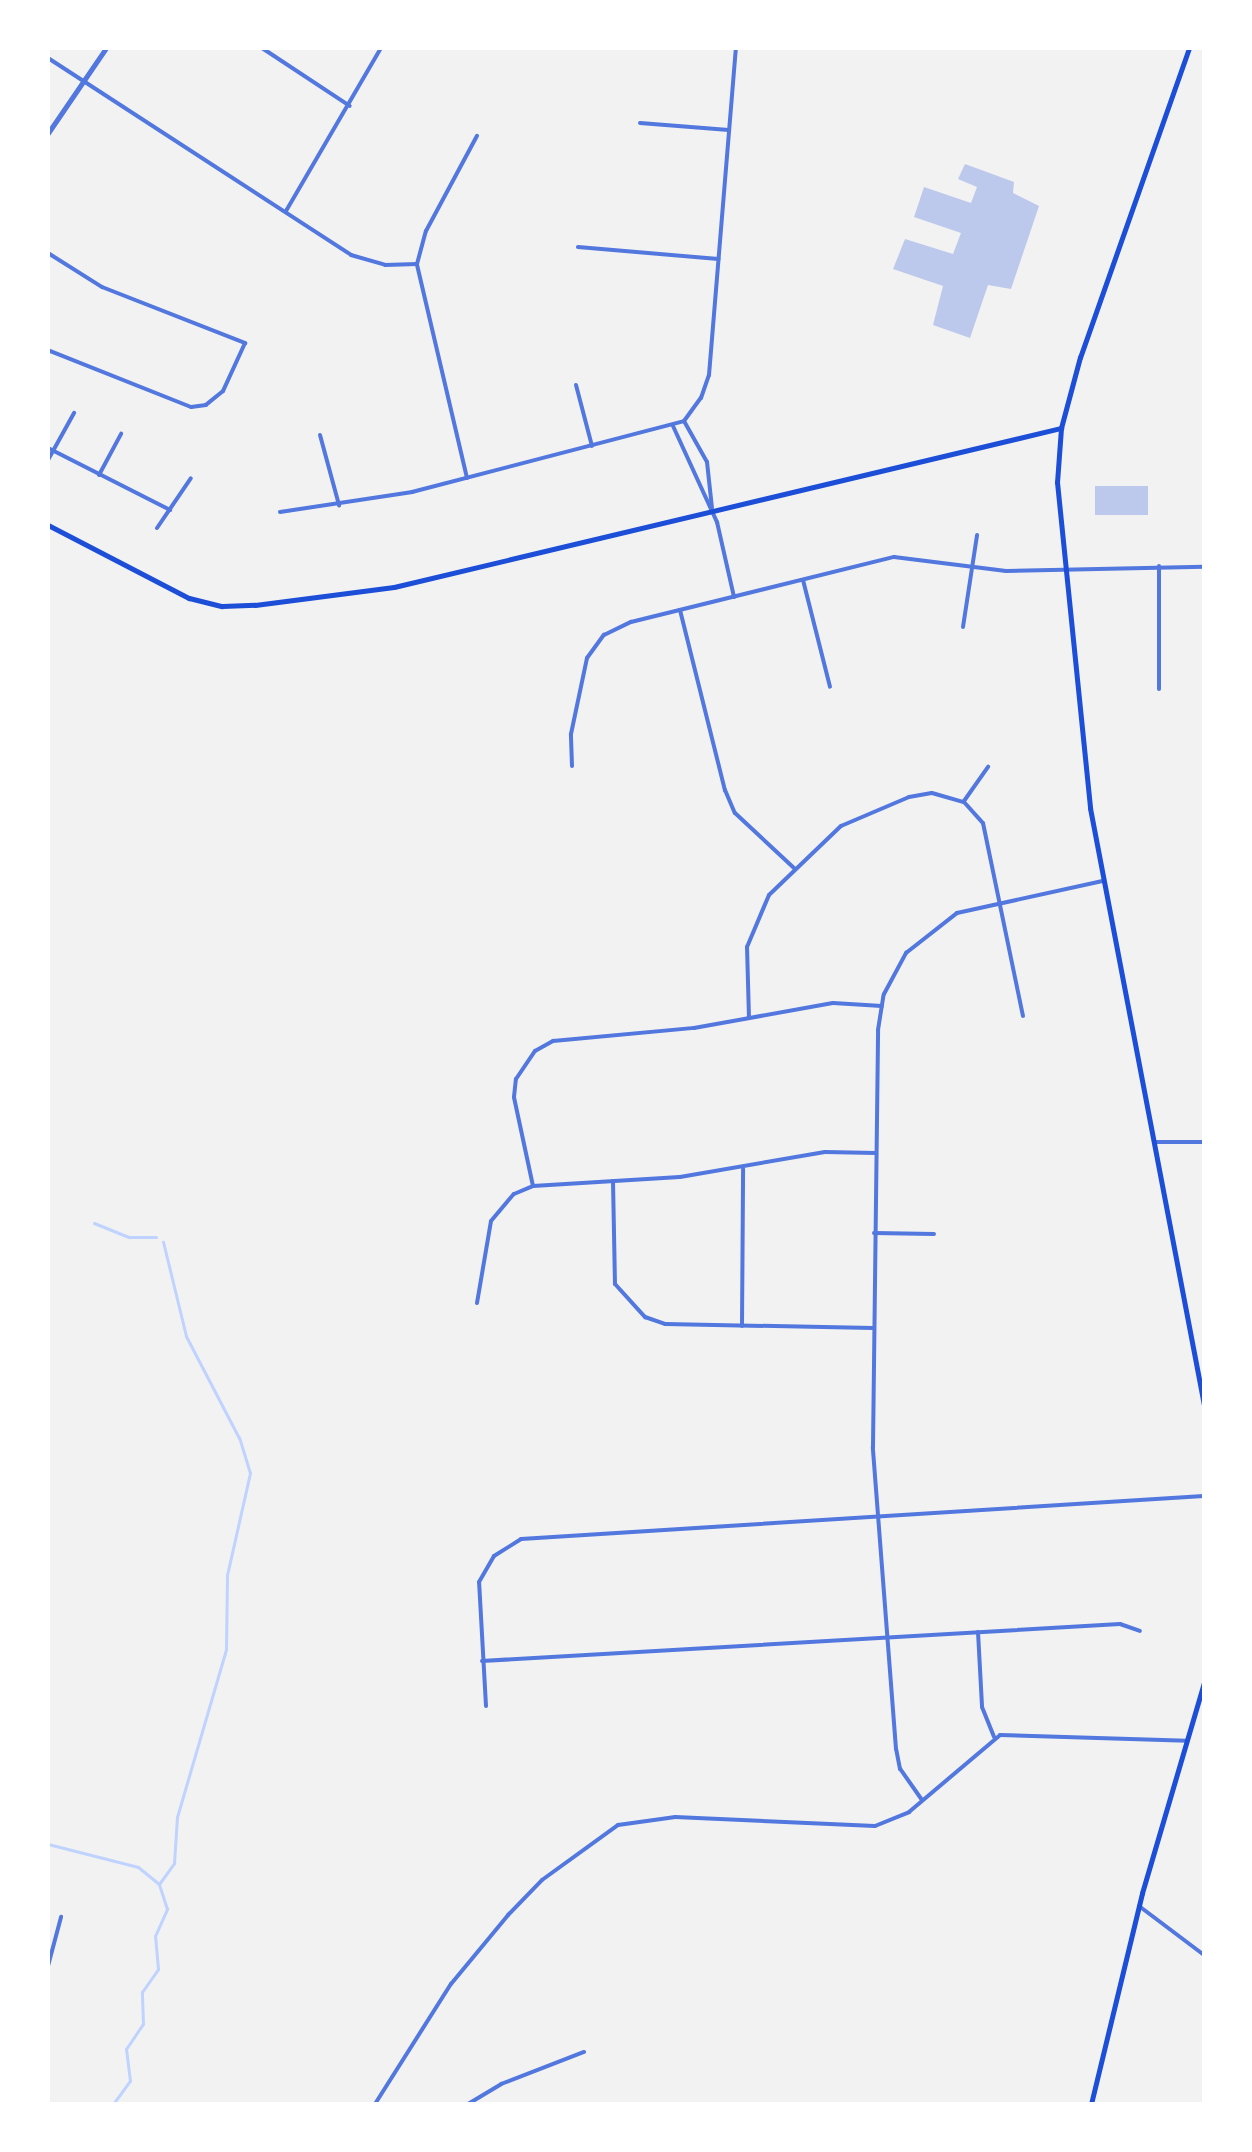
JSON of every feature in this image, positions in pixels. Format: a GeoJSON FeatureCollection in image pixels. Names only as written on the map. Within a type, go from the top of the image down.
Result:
{"type":"FeatureCollection","features":[{"type":"Feature","properties":{"kind":"main road"},"geometry":{"type":"LineString","coordinates":[[1189,48],[1104,284],[1061,428],[1057,482],[1082,758],[1204,1405]]}},
{"type":"Feature","properties":{"kind":"main road"},"geometry":{"type":"LineString","coordinates":[[48,525],[154,582],[222,606],[394,587],[1061,428]]}},
{"type":"Feature","properties":{"kind":"main road"},"geometry":{"type":"LineString","coordinates":[[1091,2104],[1139,1906],[1204,1682]]}},
{"type":"Feature","properties":{"kind":"street"},"geometry":{"type":"LineString","coordinates":[[48,133],[106,48]]}},
{"type":"Feature","properties":{"kind":"street"},"geometry":{"type":"LineString","coordinates":[[262,48],[350,106]]}},
{"type":"Feature","properties":{"kind":"street"},"geometry":{"type":"LineString","coordinates":[[286,211],[350,106],[381,48]]}},
{"type":"Feature","properties":{"kind":"street"},"geometry":{"type":"LineString","coordinates":[[280,512],[339,505],[467,478],[684,421],[701,398],[709,375],[736,48]]}},
{"type":"Feature","properties":{"kind":"street"},"geometry":{"type":"LineString","coordinates":[[48,58],[368,262],[417,264]]}},
{"type":"Feature","properties":{"kind":"street"},"geometry":{"type":"LineString","coordinates":[[640,123],[729,130]]}},
{"type":"Feature","properties":{"kind":"street"},"geometry":{"type":"LineString","coordinates":[[467,478],[417,264],[426,231],[477,136]]}},
{"type":"Feature","properties":{"kind":"street"},"geometry":{"type":"LineString","coordinates":[[578,247],[718,259]]}},
{"type":"Feature","properties":{"kind":"street"},"geometry":{"type":"LineString","coordinates":[[48,253],[102,287],[245,343],[223,391],[206,405],[191,407],[48,350]]}},
{"type":"Feature","properties":{"kind":"street"},"geometry":{"type":"LineString","coordinates":[[576,385],[592,446]]}},
{"type":"Feature","properties":{"kind":"street"},"geometry":{"type":"LineString","coordinates":[[48,460],[51,449],[74,413]]}},
{"type":"Feature","properties":{"kind":"street"},"geometry":{"type":"LineString","coordinates":[[684,421],[707,462],[712,511],[734,597]]}},
{"type":"Feature","properties":{"kind":"street"},"geometry":{"type":"LineString","coordinates":[[673,426],[712,511]]}},
{"type":"Feature","properties":{"kind":"street"},"geometry":{"type":"LineString","coordinates":[[99,475],[121,434]]}},
{"type":"Feature","properties":{"kind":"street"},"geometry":{"type":"LineString","coordinates":[[320,435],[339,505]]}},
{"type":"Feature","properties":{"kind":"street"},"geometry":{"type":"LineString","coordinates":[[51,449],[170,510]]}},
{"type":"Feature","properties":{"kind":"street"},"geometry":{"type":"LineString","coordinates":[[157,528],[191,478]]}},
{"type":"Feature","properties":{"kind":"street"},"geometry":{"type":"LineString","coordinates":[[963,627],[977,535]]}},
{"type":"Feature","properties":{"kind":"street"},"geometry":{"type":"LineString","coordinates":[[572,766],[574,720],[587,658],[597,642],[631,622],[894,557],[1014,571],[1063,567],[1204,567]]}},
{"type":"Feature","properties":{"kind":"street"},"geometry":{"type":"LineString","coordinates":[[1159,566],[1159,689]]}},
{"type":"Feature","properties":{"kind":"street"},"geometry":{"type":"LineString","coordinates":[[803,580],[830,687]]}},
{"type":"Feature","properties":{"kind":"street"},"geometry":{"type":"LineString","coordinates":[[680,610],[725,790],[735,813],[794,868]]}},
{"type":"Feature","properties":{"kind":"street"},"geometry":{"type":"LineString","coordinates":[[964,802],[988,767]]}},
{"type":"Feature","properties":{"kind":"street"},"geometry":{"type":"LineString","coordinates":[[749,1018],[747,947],[755,920],[794,868],[841,826],[909,797],[932,793],[964,802],[983,823],[1023,1016]]}},
{"type":"Feature","properties":{"kind":"street"},"geometry":{"type":"LineString","coordinates":[[922,1800],[898,1761],[881,1516],[873,1447],[874,1233],[882,1006],[895,971],[918,940],[957,913],[1000,900],[1103,881]]}},
{"type":"Feature","properties":{"kind":"street"},"geometry":{"type":"LineString","coordinates":[[533,1186],[514,1097],[516,1079],[535,1051],[566,1037],[694,1028],[833,1003],[882,1006]]}},
{"type":"Feature","properties":{"kind":"street"},"geometry":{"type":"LineString","coordinates":[[1155,1142],[1204,1142]]}},
{"type":"Feature","properties":{"kind":"street"},"geometry":{"type":"LineString","coordinates":[[477,1303],[491,1221],[514,1194],[533,1186],[743,1169],[825,1152],[876,1153]]}},
{"type":"Feature","properties":{"kind":"street"},"geometry":{"type":"LineString","coordinates":[[742,1326],[743,1169]]}},
{"type":"Feature","properties":{"kind":"street"},"geometry":{"type":"LineString","coordinates":[[613,1181],[612,1264],[615,1284],[627,1302],[665,1324],[873,1328]]}},
{"type":"Feature","properties":{"kind":"street"},"geometry":{"type":"LineString","coordinates":[[874,1233],[934,1234]]}},
{"type":"Feature","properties":{"kind":"street"},"geometry":{"type":"LineString","coordinates":[[486,1706],[479,1582],[494,1556],[521,1539],[1204,1496]]}},
{"type":"Feature","properties":{"kind":"street"},"geometry":{"type":"LineString","coordinates":[[482,1661],[1120,1624],[1140,1631]]}},
{"type":"Feature","properties":{"kind":"street"},"geometry":{"type":"LineString","coordinates":[[978,1632],[982,1707],[994,1737]]}},
{"type":"Feature","properties":{"kind":"street"},"geometry":{"type":"LineString","coordinates":[[375,2104],[451,1984],[508,1915],[542,1880],[618,1825],[675,1817],[875,1826],[893,1821],[922,1800],[994,1737],[1050,1734],[1187,1741]]}},
{"type":"Feature","properties":{"kind":"street"},"geometry":{"type":"LineString","coordinates":[[1139,1906],[1204,1955]]}},
{"type":"Feature","properties":{"kind":"street"},"geometry":{"type":"LineString","coordinates":[[48,1962],[61,1917]]}},
{"type":"Feature","properties":{"kind":"street"},"geometry":{"type":"LineString","coordinates":[[468,2104],[501,2084],[584,2052]]}},
{"type":"Feature","properties":{"kind":"building"},"geometry":{"type":"Polygon","coordinates":[[[965,164],[1014,182],[1013,193],[1039,206],[1011,289],[988,285],[970,338],[933,325],[943,286],[893,269],[905,239],[953,254],[961,233],[914,217],[924,187],[971,203],[977,187],[958,179],[965,164]]]}},
{"type":"Feature","properties":{"kind":"building"},"geometry":{"type":"Polygon","coordinates":[[[1095,486],[1148,486],[1148,515],[1095,515],[1095,486]]]}},
{"type":"Feature","properties":{"kind":"waterway"},"geometry":{"type":"LineString","coordinates":[[94,1223],[129,1237],[156,1237]]}},
{"type":"Feature","properties":{"kind":"waterway"},"geometry":{"type":"LineString","coordinates":[[113,2104],[130,2081],[126,2049],[143,2024],[142,1992],[158,1969],[155,1936],[167,1909],[159,1884],[174,1863],[177,1817],[226,1649],[227,1575],[250,1473],[239,1438],[186,1336],[163,1242]]}},
{"type":"Feature","properties":{"kind":"waterway"},"geometry":{"type":"LineString","coordinates":[[48,1844],[138,1867],[159,1884]]}}]}
